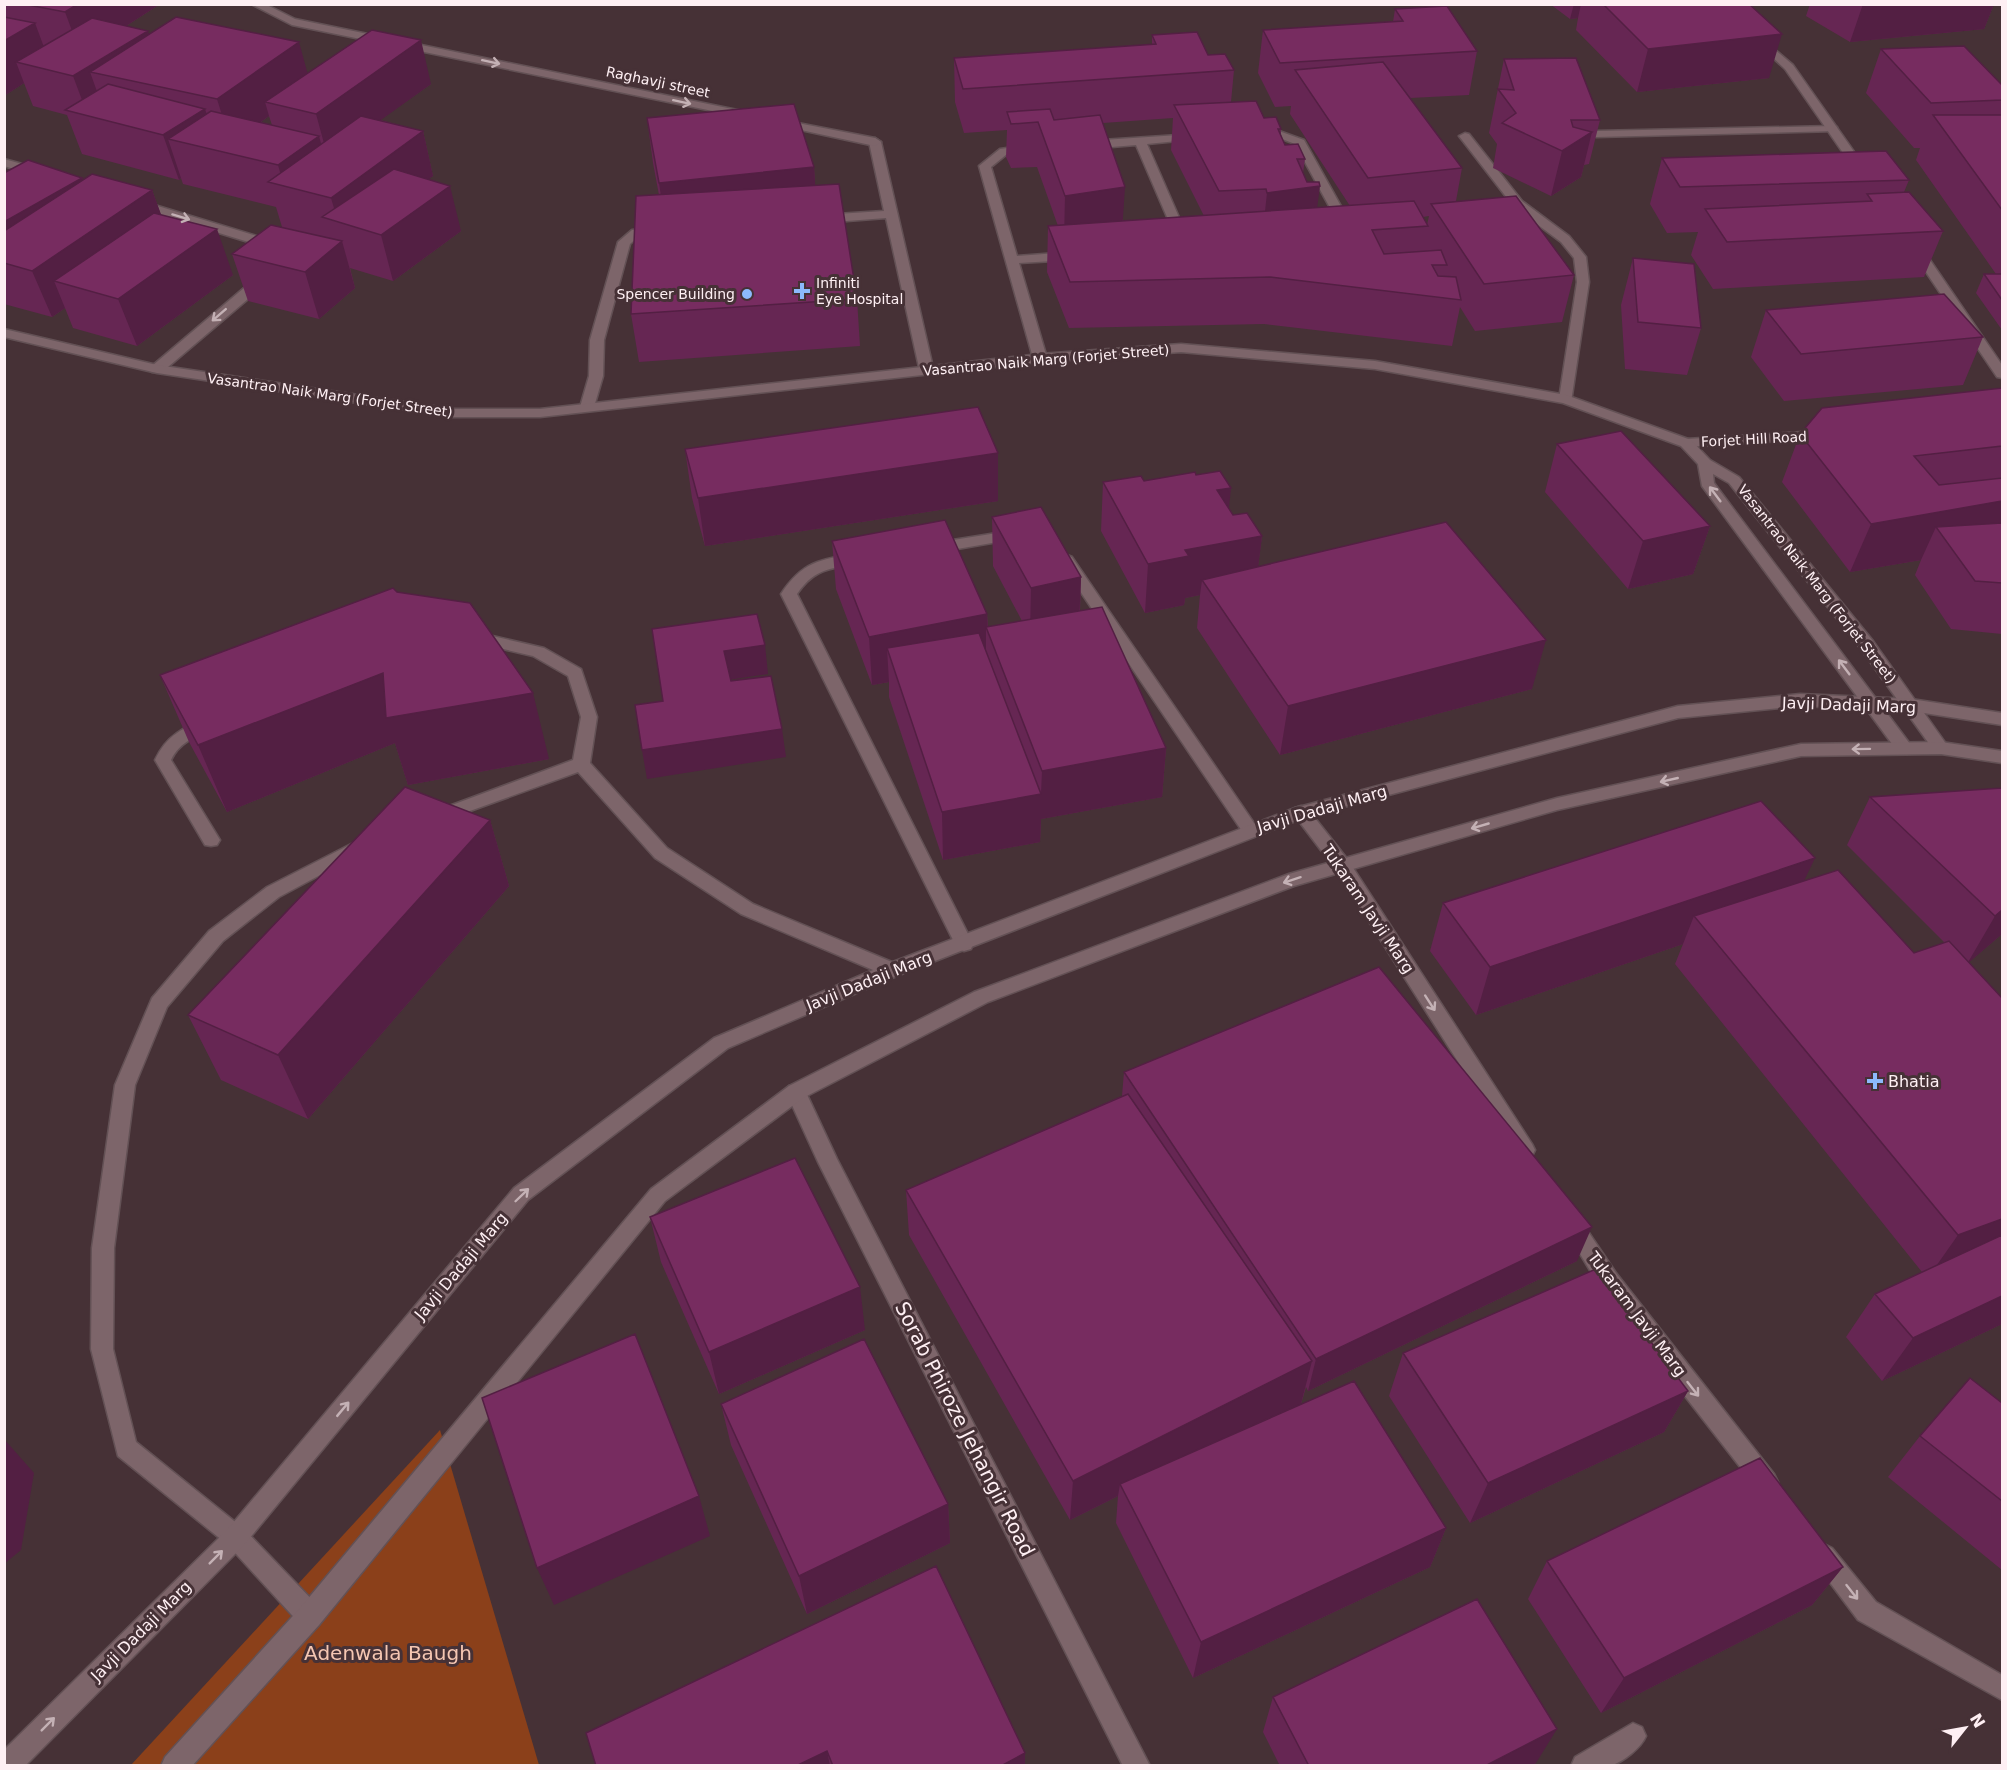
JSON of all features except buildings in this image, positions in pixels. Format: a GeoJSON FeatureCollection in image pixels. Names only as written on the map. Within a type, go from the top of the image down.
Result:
{"type":"FeatureCollection","features":[{"type":"Feature","properties":{"kind":"street","name":"Raghavji street"},"geometry":{"type":"LineString","coordinates":[[256,4],[292,22],[875,142],[892,214]]}},
{"type":"Feature","properties":{"kind":"street"},"geometry":{"type":"LineString","coordinates":[[1747,28],[1789,67],[1874,188]]}},
{"type":"Feature","properties":{"kind":"street"},"geometry":{"type":"LineString","coordinates":[[1596,134],[1833,129]]}},
{"type":"Feature","properties":{"kind":"street"},"geometry":{"type":"LineString","coordinates":[[1245,133],[1269,132],[1300,142],[1350,234],[1339,235]]}},
{"type":"Feature","properties":{"kind":"street"},"geometry":{"type":"LineString","coordinates":[[1072,146],[1210,136]]}},
{"type":"Feature","properties":{"kind":"street"},"geometry":{"type":"LineString","coordinates":[[1464,136],[1518,204],[1565,239],[1580,257],[1583,282],[1566,399]]}},
{"type":"Feature","properties":{"kind":"street"},"geometry":{"type":"LineString","coordinates":[[1140,141],[1186,247]]}},
{"type":"Feature","properties":{"kind":"street"},"geometry":{"type":"LineString","coordinates":[[1038,148],[1004,151],[985,166],[1040,358]]}},
{"type":"Feature","properties":{"kind":"street"},"geometry":{"type":"LineString","coordinates":[[4,162],[49,176]]}},
{"type":"Feature","properties":{"kind":"street"},"geometry":{"type":"LineString","coordinates":[[126,200],[260,241],[274,248],[278,263],[269,275],[253,286],[157,369]]}},
{"type":"Feature","properties":{"kind":"street"},"geometry":{"type":"LineString","coordinates":[[812,220],[892,214],[927,372]]}},
{"type":"Feature","properties":{"kind":"street"},"geometry":{"type":"LineString","coordinates":[[587,407],[596,376],[597,340],[624,242],[636,233],[671,230]]}},
{"type":"Feature","properties":{"kind":"street"},"geometry":{"type":"LineString","coordinates":[[1908,237],[2002,374]]}},
{"type":"Feature","properties":{"kind":"street"},"geometry":{"type":"LineString","coordinates":[[1011,260],[1080,255]]}},
{"type":"Feature","properties":{"kind":"street","name":"Vasantrao Naik Marg (Forjet Street)"},"geometry":{"type":"LineString","coordinates":[[4,333],[157,369],[453,413],[540,413],[1040,358],[1181,348],[1375,365],[1566,399],[1686,443],[1705,463],[1734,480],[1867,645],[1941,748]]}},
{"type":"Feature","properties":{"kind":"street","name":"Forjet Hill Road"},"geometry":{"type":"LineString","coordinates":[[1686,443],[1838,434]]}},
{"type":"Feature","properties":{"kind":"street"},"geometry":{"type":"LineString","coordinates":[[1705,463],[1707,483],[1904,748]]}},
{"type":"Feature","properties":{"kind":"street"},"geometry":{"type":"LineString","coordinates":[[1730,514],[1759,510]]}},
{"type":"Feature","properties":{"kind":"street"},"geometry":{"type":"LineString","coordinates":[[923,549],[1027,533]]}},
{"type":"Feature","properties":{"kind":"street"},"geometry":{"type":"LineString","coordinates":[[1056,548],[1064,555],[1250,830]]}},
{"type":"Feature","properties":{"kind":"street"},"geometry":{"type":"LineString","coordinates":[[877,556],[819,565],[799,577],[789,594],[964,944]]}},
{"type":"Feature","properties":{"kind":"street"},"geometry":{"type":"LineString","coordinates":[[463,638],[474,637],[538,652],[575,673],[589,717],[580,764]]}},
{"type":"Feature","properties":{"kind":"street","name":"Javji Dadaji Marg"},"geometry":{"type":"LineString","coordinates":[[6,1766],[236,1537],[521,1194],[721,1043],[892,970],[1300,812],[1678,712],[1800,700],[1911,705],[2002,718]]}},
{"type":"Feature","properties":{"kind":"street"},"geometry":{"type":"LineString","coordinates":[[211,840],[163,760],[169,746],[180,736],[223,719]]}},
{"type":"Feature","properties":{"kind":"street"},"geometry":{"type":"LineString","coordinates":[[178,1764],[310,1616],[658,1195],[796,1092],[981,997],[1289,881],[1557,804],[1802,750],[1941,748],[2002,757]]}},
{"type":"Feature","properties":{"kind":"street"},"geometry":{"type":"LineString","coordinates":[[420,824],[580,764]]}},
{"type":"Feature","properties":{"kind":"street"},"geometry":{"type":"LineString","coordinates":[[580,764],[661,853],[747,909],[892,970]]}},
{"type":"Feature","properties":{"kind":"street","name":"Tukaram Javji Marg"},"geometry":{"type":"LineString","coordinates":[[1300,812],[1342,865],[1538,1171]]}},
{"type":"Feature","properties":{"kind":"street"},"geometry":{"type":"LineString","coordinates":[[310,1616],[236,1537],[126,1448],[102,1349],[103,1248],[125,1085],[159,1002],[216,936],[273,892],[355,847],[376,839]]}},
{"type":"Feature","properties":{"kind":"street","name":"Sorab Phiroze Jehangir Road"},"geometry":{"type":"LineString","coordinates":[[796,1092],[834,1173],[1137,1766]]}},
{"type":"Feature","properties":{"kind":"street","name":"Tukaram Javji Marg"},"geometry":{"type":"LineString","coordinates":[[1564,1211],[1608,1280],[1780,1501]]}},
{"type":"Feature","properties":{"kind":"street"},"geometry":{"type":"LineString","coordinates":[[1809,1538],[1867,1611],[2002,1688]]}},
{"type":"Feature","properties":{"kind":"street"},"geometry":{"type":"LineString","coordinates":[[1584,1766],[1622,1750]]}},
{"type":"Feature","properties":{"kind":"green space","name":"Adenwala Baugh"},"geometry":{"type":"Polygon","coordinates":[[[440,1430],[539,1765],[131,1765],[440,1430]]]}},
{"type":"Feature","properties":{"kind":"place","name":"Infiniti Eye Hospital"},"geometry":{"type":"Point","coordinates":[802,291]}},
{"type":"Feature","properties":{"kind":"place","name":"Spencer Building"},"geometry":{"type":"Point","coordinates":[747,294]}},
{"type":"Feature","properties":{"kind":"place","name":"Bhatia"},"geometry":{"type":"Point","coordinates":[1875,1081]}}]}
